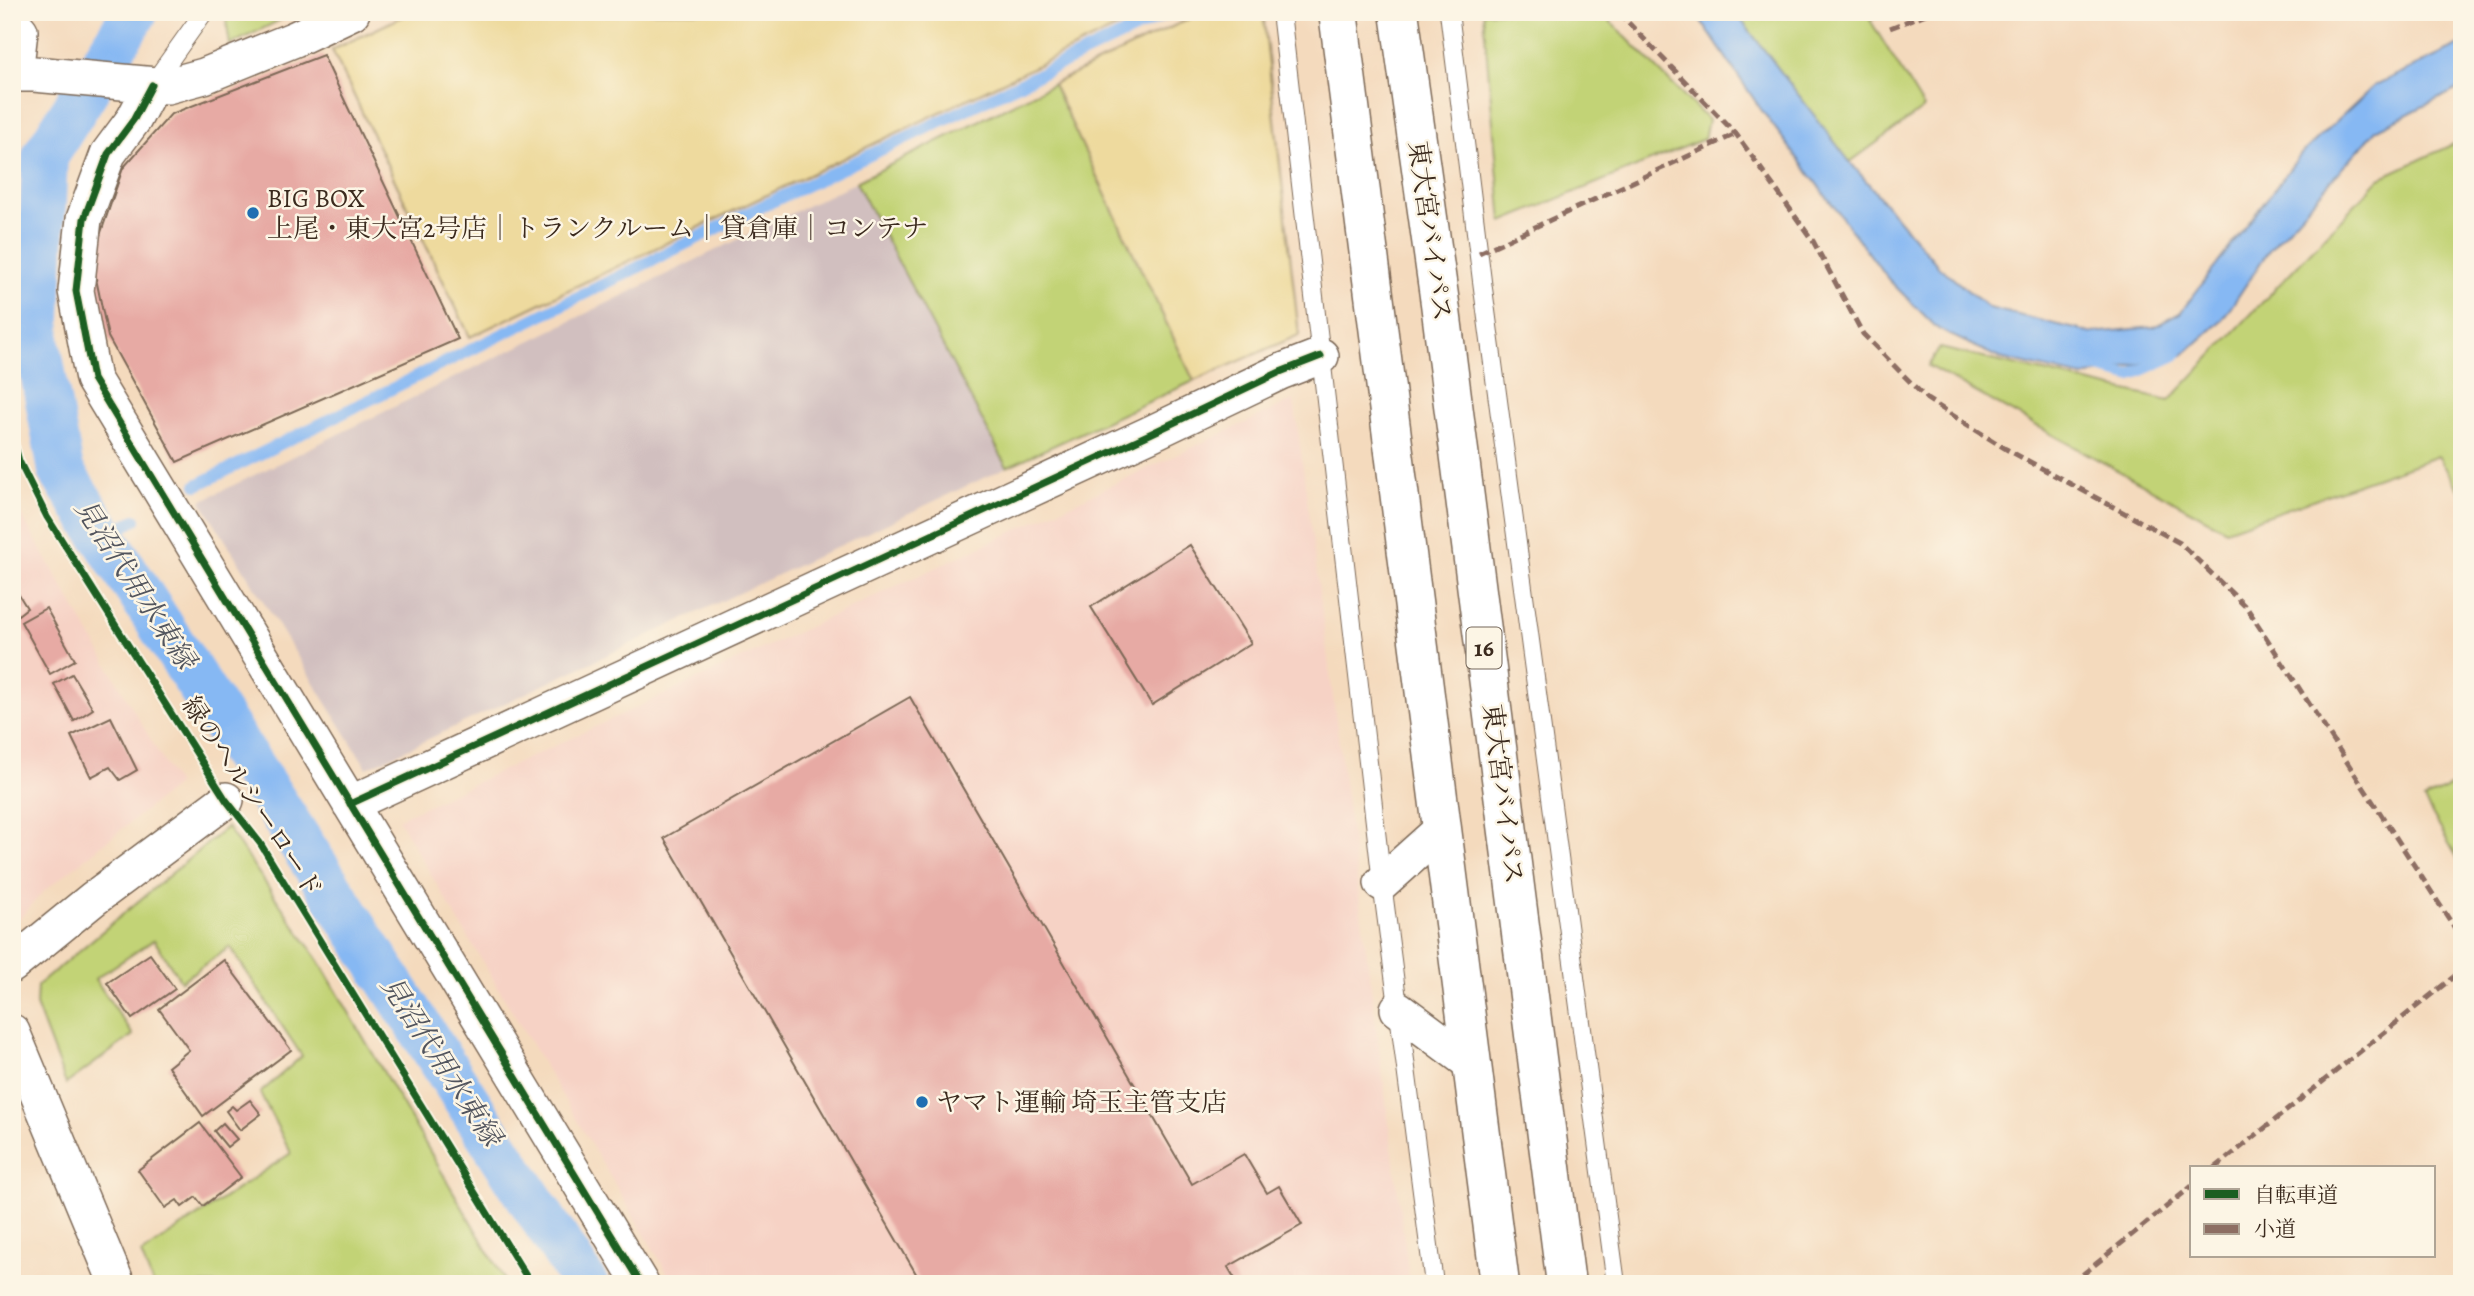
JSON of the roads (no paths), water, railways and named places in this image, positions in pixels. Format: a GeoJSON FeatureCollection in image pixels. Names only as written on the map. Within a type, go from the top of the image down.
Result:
{"type":"FeatureCollection","features":[{"type":"Feature","properties":{"kind":"highway"},"geometry":{"type":"LineString","coordinates":[[1338,12],[1500,1284]]}},
{"type":"Feature","properties":{"kind":"highway","name":"東大宮バイパス"},"geometry":{"type":"LineString","coordinates":[[1399,12],[1442,317],[1566,1284]]}},
{"type":"Feature","properties":{"kind":"street"},"geometry":{"type":"LineString","coordinates":[[12,22],[20,31],[20,74],[167,86],[204,76],[295,39],[352,12]]}},
{"type":"Feature","properties":{"kind":"street"},"geometry":{"type":"LineString","coordinates":[[152,86],[134,119],[108,154],[84,219],[76,291],[93,379],[641,1284]]}},
{"type":"Feature","properties":{"kind":"street"},"geometry":{"type":"LineString","coordinates":[[349,804],[1150,435],[1280,372],[1321,356]]}},
{"type":"Feature","properties":{"kind":"street"},"geometry":{"type":"LineString","coordinates":[[12,965],[93,899],[226,800]]}},
{"type":"Feature","properties":{"kind":"street"},"geometry":{"type":"LineString","coordinates":[[1382,883],[1441,830]]}},
{"type":"Feature","properties":{"kind":"street"},"geometry":{"type":"LineString","coordinates":[[1398,1010],[1472,1064]]}},
{"type":"Feature","properties":{"kind":"street"},"geometry":{"type":"LineString","coordinates":[[12,1032],[117,1284]]}},
{"type":"Feature","properties":{"kind":"lane"},"geometry":{"type":"LineString","coordinates":[[152,86],[204,12]]}},
{"type":"Feature","properties":{"kind":"lane"},"geometry":{"type":"LineString","coordinates":[[1281,12],[1382,883],[1434,1284]]}},
{"type":"Feature","properties":{"kind":"lane"},"geometry":{"type":"LineString","coordinates":[[1448,12],[1616,1284]]}},
{"type":"Feature","properties":{"kind":"water"},"geometry":{"type":"Polygon","coordinates":[[[1695,12],[1735,12],[1850,162],[1939,267],[1989,308],[2092,333],[2154,327],[2180,313],[2301,154],[2375,85],[2462,44],[2462,87],[2376,130],[2269,250],[2223,319],[2183,355],[2083,377],[1999,358],[1938,329],[1889,280],[1760,108],[1695,12]]]}},
{"type":"Feature","properties":{"kind":"waterway","name":"見沼代用水東縁"},"geometry":{"type":"LineString","coordinates":[[135,12],[45,156],[37,340],[61,471],[585,1284]]}},
{"type":"Feature","properties":{"kind":"waterway"},"geometry":{"type":"LineString","coordinates":[[197,485],[746,214],[1170,12]]}},
{"type":"Feature","properties":{"kind":"waterway"},"geometry":{"type":"LineString","coordinates":[[2094,367],[2129,376],[2175,355],[2179,350]]}},
{"type":"Feature","properties":{"kind":"waterway"},"geometry":{"type":"LineString","coordinates":[[104,537],[135,520]]}},
{"type":"Feature","properties":{"kind":"place","name":"BIG BOX 上尾・東大宮2号店｜トランクルーム｜貸倉庫｜コンテナ"},"geometry":{"type":"Point","coordinates":[253,213]}},
{"type":"Feature","properties":{"kind":"place","name":"ヤマト運輸 埼玉主管支店"},"geometry":{"type":"Point","coordinates":[922,1102]}}]}
